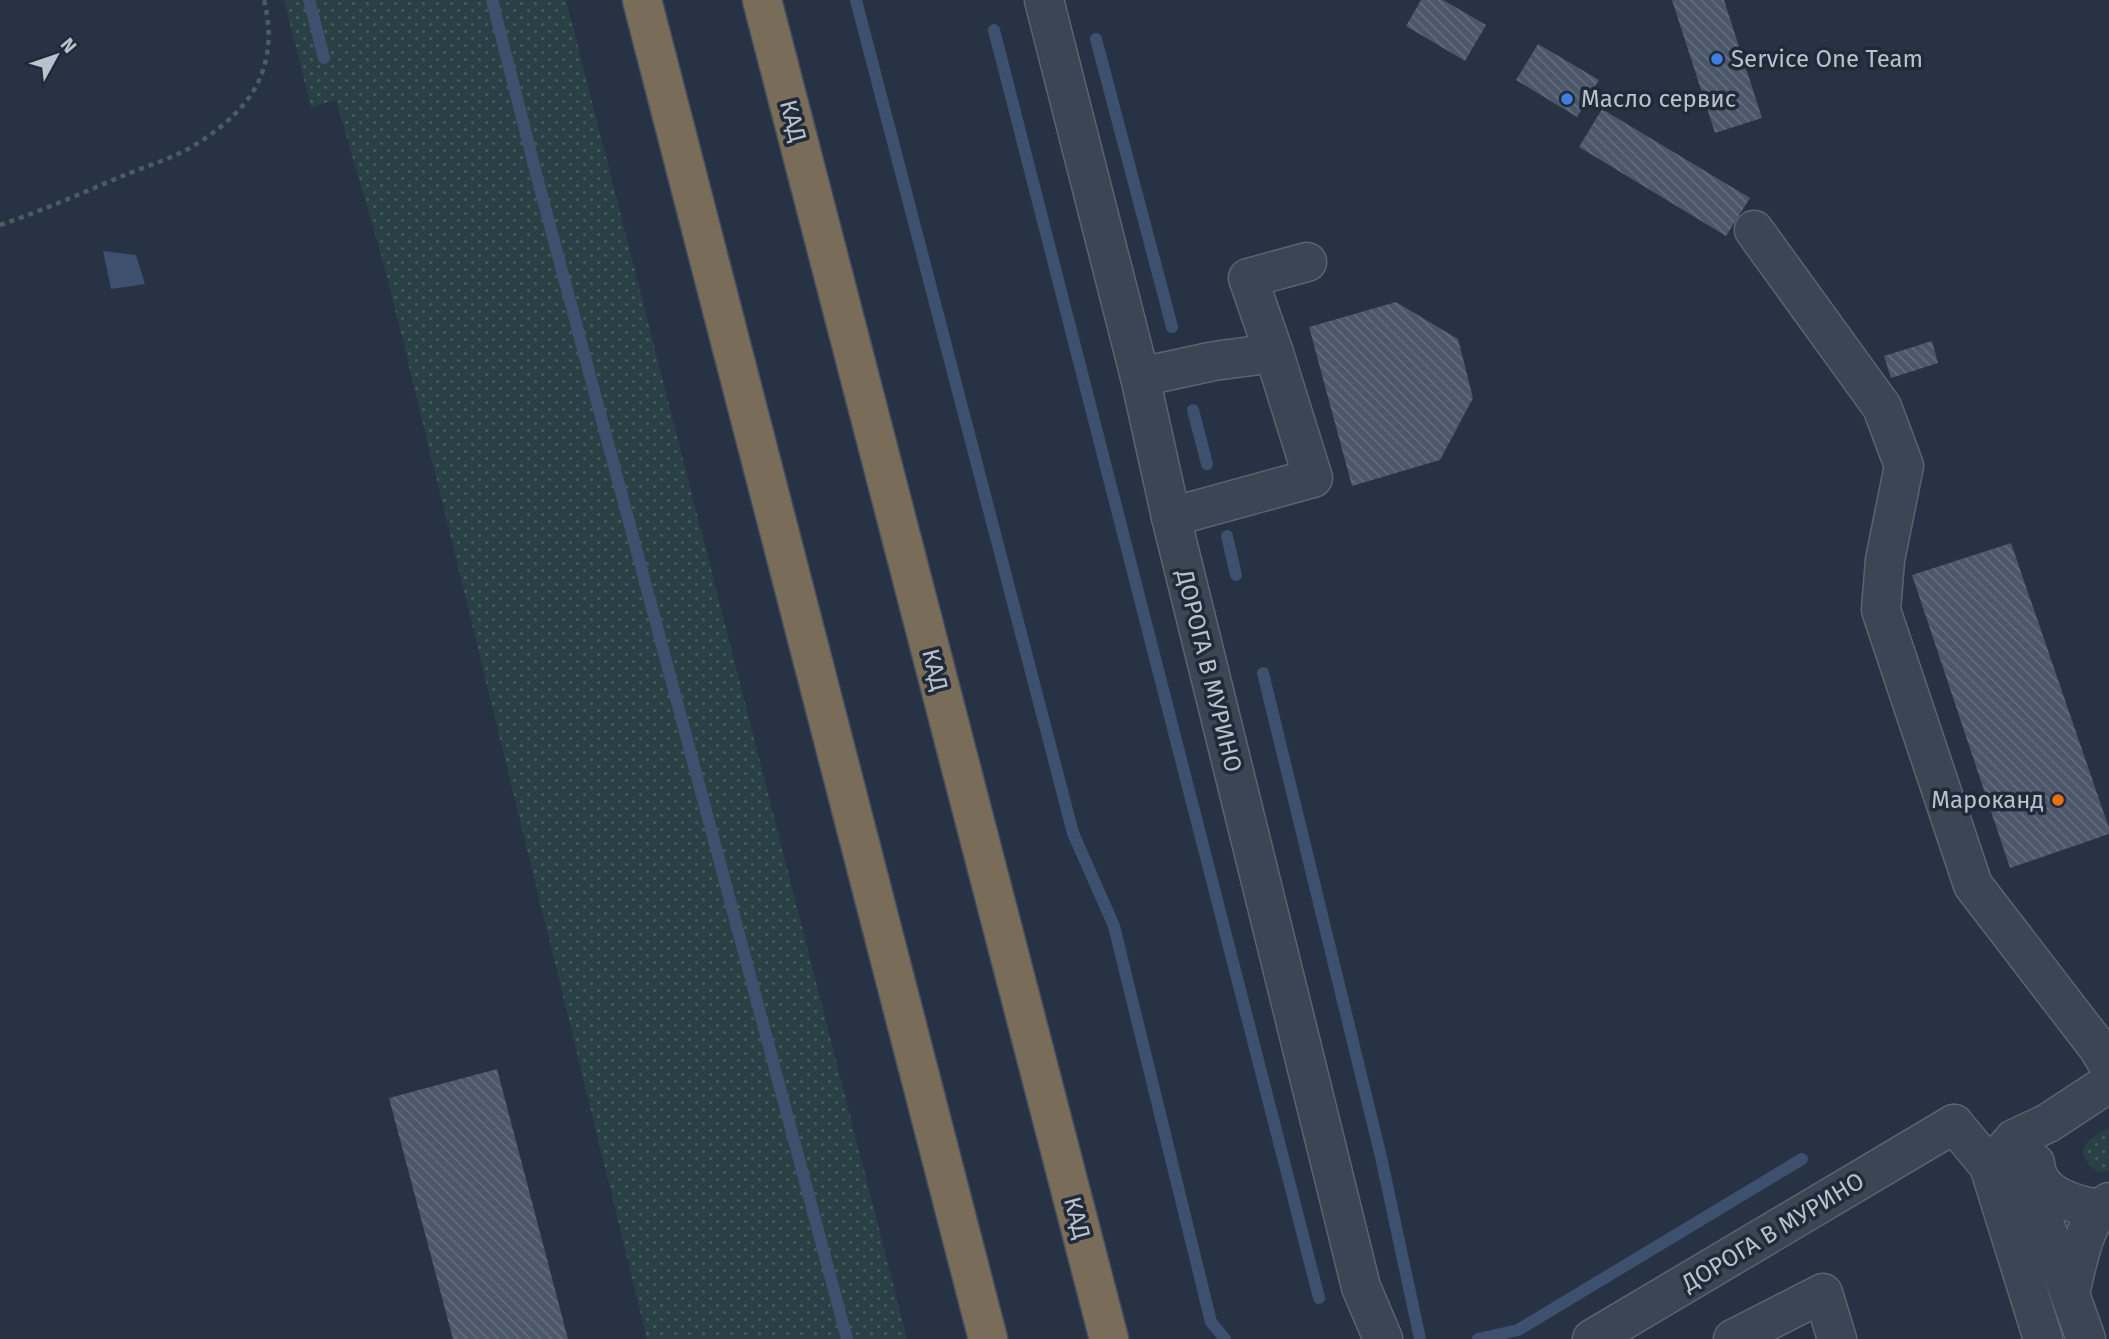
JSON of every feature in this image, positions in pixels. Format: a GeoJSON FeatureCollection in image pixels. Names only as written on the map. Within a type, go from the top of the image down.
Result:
{"type":"FeatureCollection","features":[{"type":"Feature","properties":{"kind":"highway"},"geometry":{"type":"LineString","coordinates":[[642,0],[988,1339]]}},
{"type":"Feature","properties":{"kind":"highway","name":"КАД"},"geometry":{"type":"LineString","coordinates":[[762,0],[1109,1339]]}},
{"type":"Feature","properties":{"kind":"street","name":"ДОРОГА В МУРИНО"},"geometry":{"type":"LineString","coordinates":[[1044,0],[1140,377],[1171,517],[1361,1287],[1383,1339]]}},
{"type":"Feature","properties":{"kind":"street"},"geometry":{"type":"LineString","coordinates":[[1754,230],[1882,407],[1904,466],[1885,560],[1881,610],[1973,885],[2099,1049],[2109,1066]]}},
{"type":"Feature","properties":{"kind":"street"},"geometry":{"type":"LineString","coordinates":[[1171,517],[1313,478],[1248,278],[1307,262]]}},
{"type":"Feature","properties":{"kind":"street"},"geometry":{"type":"LineString","coordinates":[[1140,377],[1214,361],[1274,353]]}},
{"type":"Feature","properties":{"kind":"street"},"geometry":{"type":"LineString","coordinates":[[2002,1153],[2109,1083]]}},
{"type":"Feature","properties":{"kind":"street"},"geometry":{"type":"LineString","coordinates":[[2048,1123],[2034,1144],[2035,1168],[2047,1190],[2068,1203],[2103,1206],[2083,1244],[2070,1293]]}},
{"type":"Feature","properties":{"kind":"street","name":"ДОРОГА В МУРИНО"},"geometry":{"type":"LineString","coordinates":[[1592,1339],[1954,1124],[2002,1153]]}},
{"type":"Feature","properties":{"kind":"street"},"geometry":{"type":"LineString","coordinates":[[2002,1153],[2070,1293],[2087,1339]]}},
{"type":"Feature","properties":{"kind":"street"},"geometry":{"type":"LineString","coordinates":[[2002,1153],[2043,1339]]}},
{"type":"Feature","properties":{"kind":"street"},"geometry":{"type":"LineString","coordinates":[[1732,1339],[1823,1293],[1837,1339]]}},
{"type":"Feature","properties":{"kind":"path"},"geometry":{"type":"LineString","coordinates":[[0,225],[197,144],[242,108],[256,86],[269,52],[270,24],[264,0]]}},
{"type":"Feature","properties":{"kind":"green space"},"geometry":{"type":"Polygon","coordinates":[[[284,0],[566,0],[907,1339],[647,1339],[385,268],[336,100],[311,107],[284,0]]]}},
{"type":"Feature","properties":{"kind":"green space"},"geometry":{"type":"Polygon","coordinates":[[[2109,1128],[2109,1171],[2098,1172],[2085,1158],[2084,1147],[2093,1137],[2109,1128]]]}},
{"type":"Feature","properties":{"kind":"water"},"geometry":{"type":"Polygon","coordinates":[[[103,251],[136,255],[145,284],[111,289],[103,251]]]}},
{"type":"Feature","properties":{"kind":"building"},"geometry":{"type":"Polygon","coordinates":[[[1421,0],[1443,0],[1486,25],[1465,61],[1406,26],[1421,0]]]}},
{"type":"Feature","properties":{"kind":"building","name":"Service One Team"},"geometry":{"type":"Polygon","coordinates":[[[1672,0],[1724,0],[1762,118],[1715,133],[1672,0]]]}},
{"type":"Feature","properties":{"kind":"building","name":"Масло сервис"},"geometry":{"type":"Polygon","coordinates":[[[1538,44],[1599,80],[1577,117],[1516,80],[1538,44]]]}},
{"type":"Feature","properties":{"kind":"building"},"geometry":{"type":"Polygon","coordinates":[[[1602,109],[1750,198],[1726,236],[1579,147],[1602,109]]]}},
{"type":"Feature","properties":{"kind":"building"},"geometry":{"type":"Polygon","coordinates":[[[1396,302],[1458,339],[1473,398],[1440,460],[1352,486],[1309,327],[1396,302]]]}},
{"type":"Feature","properties":{"kind":"building"},"geometry":{"type":"Polygon","coordinates":[[[1932,341],[1938,363],[1891,378],[1884,356],[1932,341]]]}},
{"type":"Feature","properties":{"kind":"building"},"geometry":{"type":"Polygon","coordinates":[[[2011,543],[2109,834],[2010,868],[1912,575],[2011,543]]]}},
{"type":"Feature","properties":{"kind":"building"},"geometry":{"type":"Polygon","coordinates":[[[497,1069],[568,1339],[453,1339],[389,1098],[497,1069]]]}},
{"type":"Feature","properties":{"kind":"waterway"},"geometry":{"type":"LineString","coordinates":[[309,0],[324,58]]}},
{"type":"Feature","properties":{"kind":"waterway"},"geometry":{"type":"LineString","coordinates":[[492,0],[847,1339]]}},
{"type":"Feature","properties":{"kind":"waterway"},"geometry":{"type":"LineString","coordinates":[[856,0],[1073,833],[1114,926],[1211,1322],[1225,1339]]}},
{"type":"Feature","properties":{"kind":"waterway"},"geometry":{"type":"LineString","coordinates":[[994,30],[1319,1298]]}},
{"type":"Feature","properties":{"kind":"waterway"},"geometry":{"type":"LineString","coordinates":[[1096,39],[1172,327]]}},
{"type":"Feature","properties":{"kind":"waterway"},"geometry":{"type":"LineString","coordinates":[[1193,410],[1207,464]]}},
{"type":"Feature","properties":{"kind":"waterway"},"geometry":{"type":"LineString","coordinates":[[1227,536],[1236,575]]}},
{"type":"Feature","properties":{"kind":"waterway"},"geometry":{"type":"LineString","coordinates":[[1263,673],[1381,1157],[1420,1339]]}},
{"type":"Feature","properties":{"kind":"waterway"},"geometry":{"type":"LineString","coordinates":[[1478,1339],[1518,1330],[1802,1159]]}},
{"type":"Feature","properties":{"kind":"place","name":"Service One Team"},"geometry":{"type":"Point","coordinates":[1717,59]}},
{"type":"Feature","properties":{"kind":"place","name":"Масло сервис"},"geometry":{"type":"Point","coordinates":[1567,99]}},
{"type":"Feature","properties":{"kind":"place","name":"Мароканд"},"geometry":{"type":"Point","coordinates":[2058,800]}}]}
